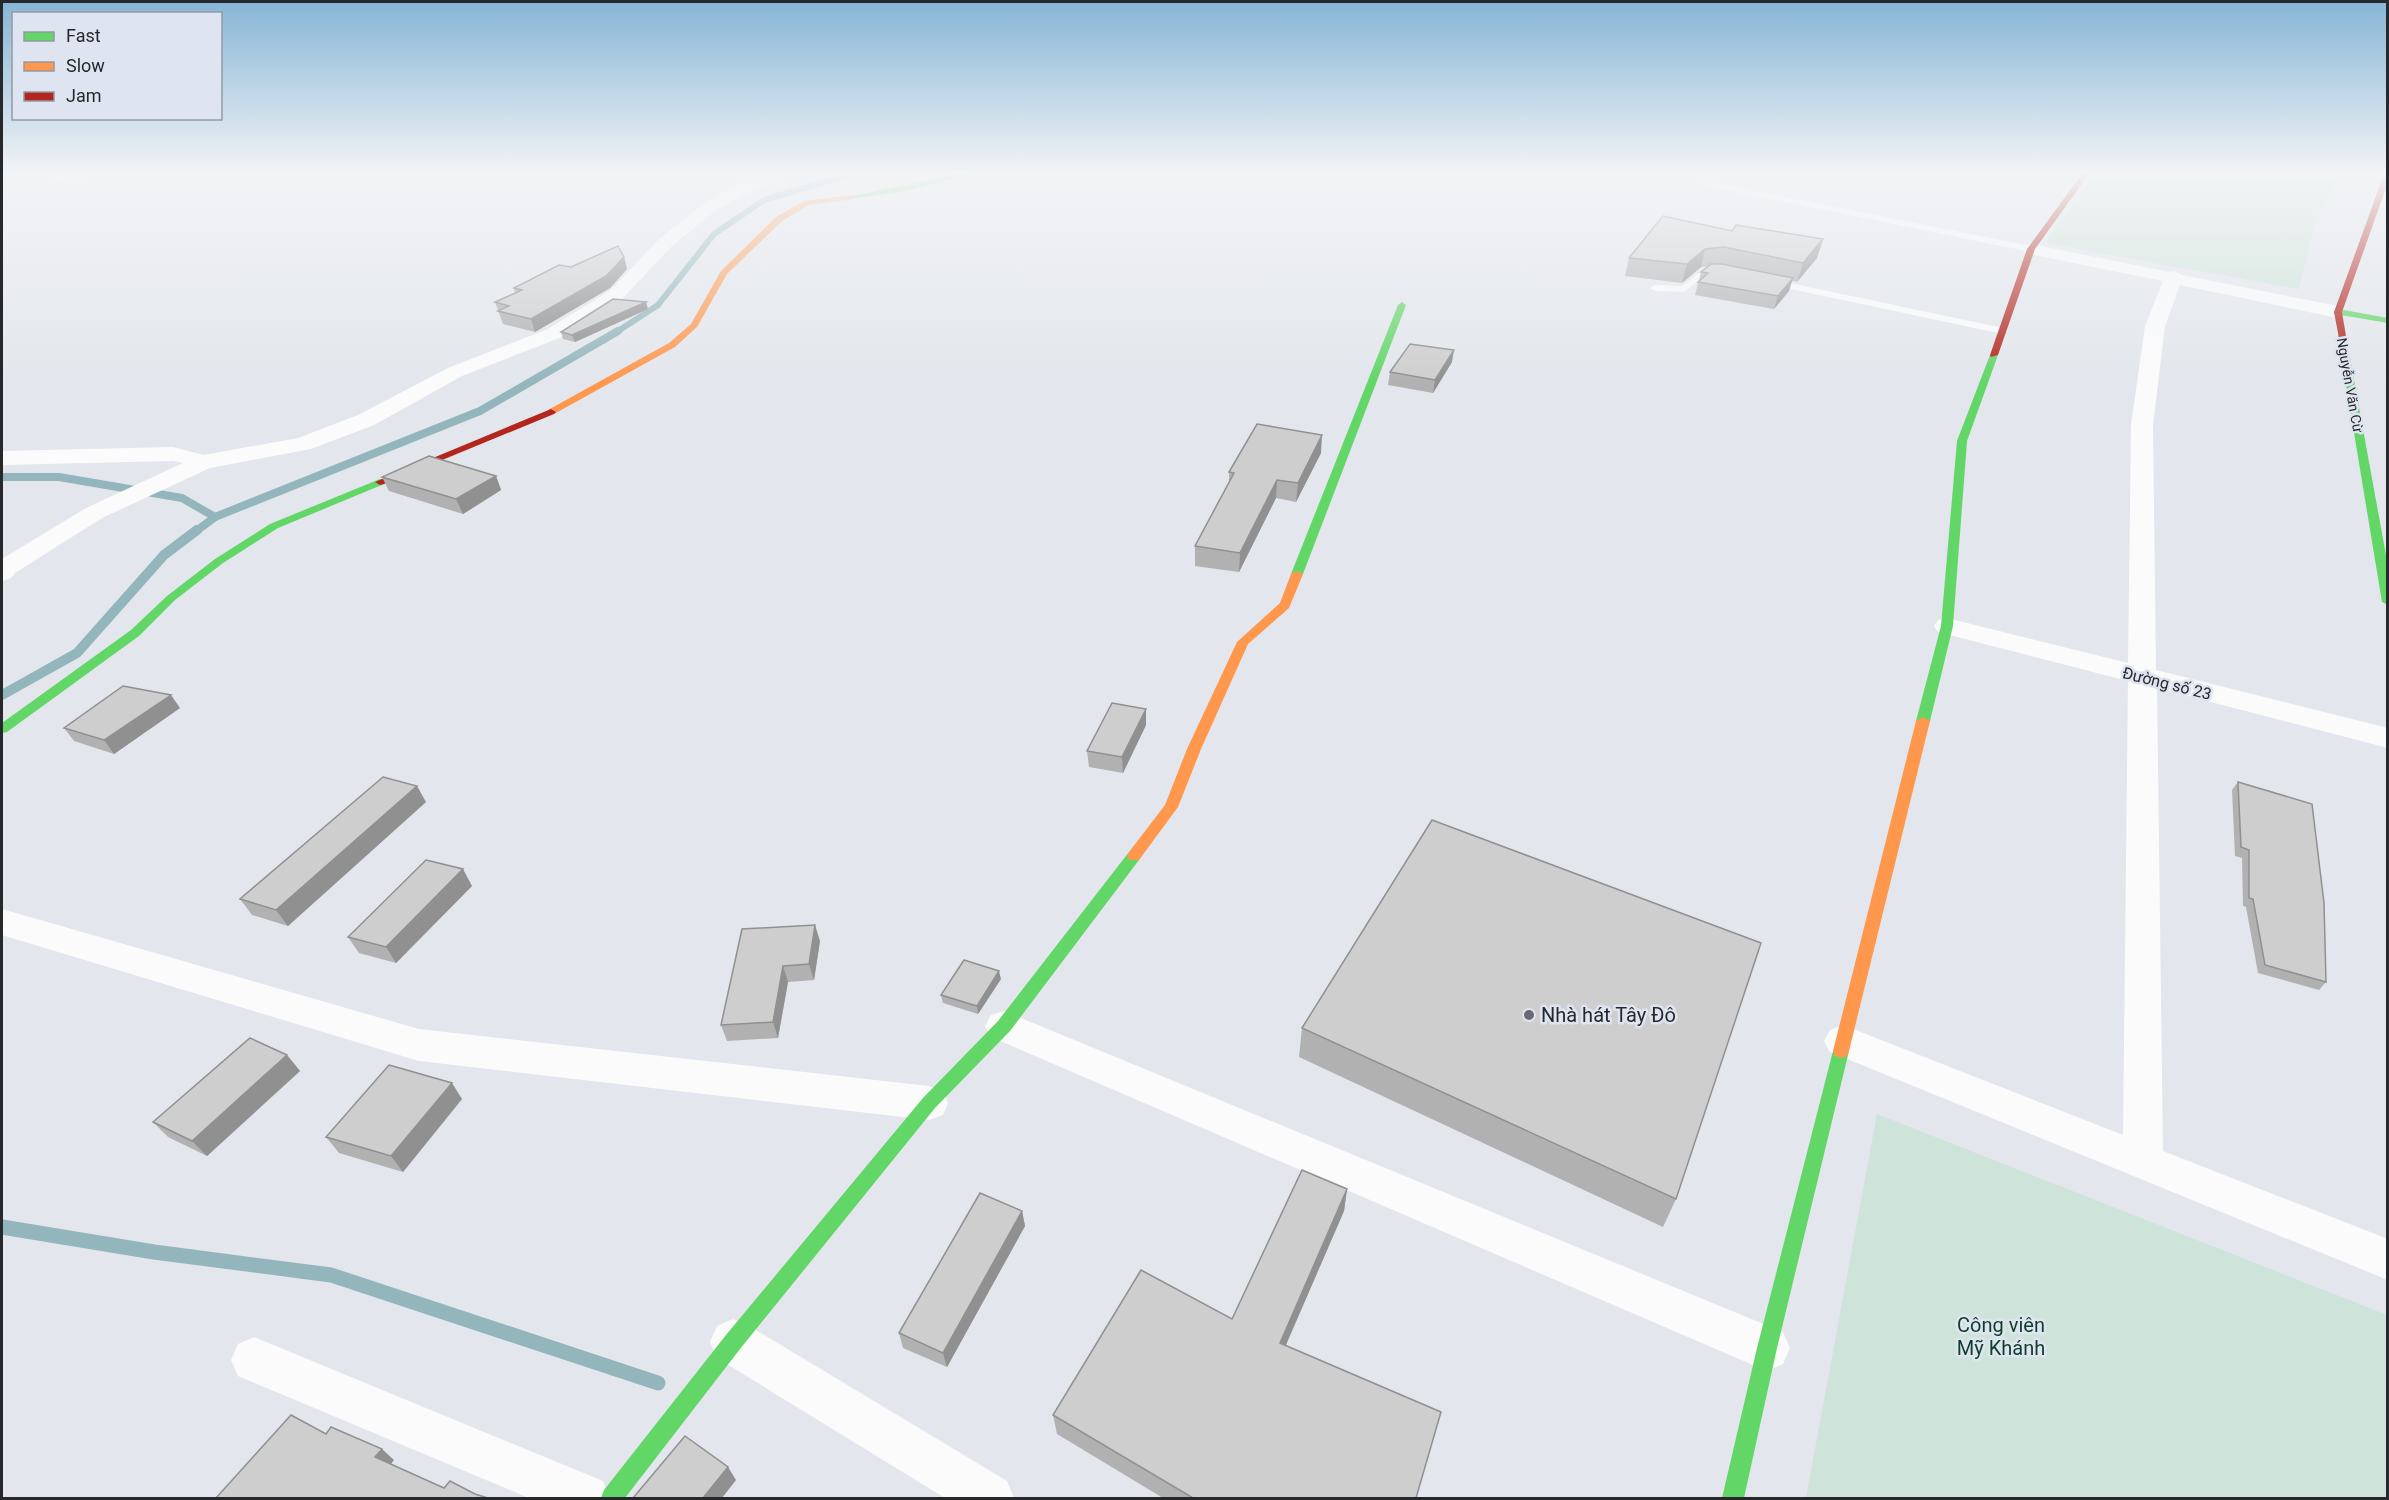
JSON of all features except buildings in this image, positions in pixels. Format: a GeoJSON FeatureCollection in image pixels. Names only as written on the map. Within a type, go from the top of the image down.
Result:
{"type":"FeatureCollection","features":[{"type":"Feature","properties":{"kind":"street"},"geometry":{"type":"LineString","coordinates":[[2,573],[5,568],[94,513],[204,462],[303,444],[366,420],[455,372],[555,333],[617,294],[664,244]]}},
{"type":"Feature","properties":{"kind":"street"},"geometry":{"type":"LineString","coordinates":[[2,729],[135,633],[171,598],[219,561],[274,526],[558,409],[672,345],[694,325],[707,307],[724,273],[754,244]]}},
{"type":"Feature","properties":{"kind":"street"},"geometry":{"type":"LineString","coordinates":[[1734,1498],[1767,1348],[1947,626],[1962,441],[2035,244]]}},
{"type":"Feature","properties":{"kind":"street","name":"Nguyễn Văn Cừ"},"geometry":{"type":"LineString","coordinates":[[2364,244],[2338,312],[2388,602]]}},
{"type":"Feature","properties":{"kind":"street"},"geometry":{"type":"LineString","coordinates":[[2031,249],[2174,276],[2388,321]]}},
{"type":"Feature","properties":{"kind":"street"},"geometry":{"type":"LineString","coordinates":[[2143,1162],[2142,425],[2155,326],[2174,276]]}},
{"type":"Feature","properties":{"kind":"street"},"geometry":{"type":"LineString","coordinates":[[612,1498],[733,1341],[929,1103],[1004,1026],[1171,807],[1243,642],[1285,605],[1402,304]]}},
{"type":"Feature","properties":{"kind":"street"},"geometry":{"type":"LineString","coordinates":[[2,458],[173,454],[204,462]]}},
{"type":"Feature","properties":{"kind":"street","name":"Đường số 23"},"geometry":{"type":"LineString","coordinates":[[1947,626],[2388,738]]}},
{"type":"Feature","properties":{"kind":"street"},"geometry":{"type":"LineString","coordinates":[[2,922],[419,1045],[929,1103]]}},
{"type":"Feature","properties":{"kind":"street"},"geometry":{"type":"LineString","coordinates":[[1004,1026],[1767,1348]]}},
{"type":"Feature","properties":{"kind":"street"},"geometry":{"type":"LineString","coordinates":[[1843,1041],[2388,1260]]}},
{"type":"Feature","properties":{"kind":"street"},"geometry":{"type":"LineString","coordinates":[[733,1341],[990,1498]]}},
{"type":"Feature","properties":{"kind":"street"},"geometry":{"type":"LineString","coordinates":[[254,1360],[586,1498]]}},
{"type":"Feature","properties":{"kind":"lane"},"geometry":{"type":"LineString","coordinates":[[2006,244],[2031,249]]}},
{"type":"Feature","properties":{"kind":"lane"},"geometry":{"type":"LineString","coordinates":[[1655,288],[1684,289],[1705,272],[1730,273]]}},
{"type":"Feature","properties":{"kind":"lane"},"geometry":{"type":"LineString","coordinates":[[1764,280],[2003,331]]}},
{"type":"Feature","properties":{"kind":"green space"},"geometry":{"type":"Polygon","coordinates":[[[2051,244],[2310,244],[2299,289],[2051,244]]]}},
{"type":"Feature","properties":{"kind":"green space","name":"Công viên Mỹ Khánh"},"geometry":{"type":"Polygon","coordinates":[[[1877,1114],[2387,1315],[2387,1498],[1806,1498],[1877,1114]]]}},
{"type":"Feature","properties":{"kind":"waterway"},"geometry":{"type":"LineString","coordinates":[[615,333],[658,305],[706,244]]}},
{"type":"Feature","properties":{"kind":"waterway"},"geometry":{"type":"LineString","coordinates":[[215,517],[480,411],[618,331]]}},
{"type":"Feature","properties":{"kind":"waterway"},"geometry":{"type":"LineString","coordinates":[[2,477],[59,477],[182,498],[215,517]]}},
{"type":"Feature","properties":{"kind":"waterway"},"geometry":{"type":"LineString","coordinates":[[195,532],[215,517]]}},
{"type":"Feature","properties":{"kind":"waterway"},"geometry":{"type":"LineString","coordinates":[[2,695],[77,653],[164,555],[197,530]]}},
{"type":"Feature","properties":{"kind":"waterway"},"geometry":{"type":"LineString","coordinates":[[2,1227],[154,1252],[331,1275],[658,1383]]}},
{"type":"Feature","properties":{"kind":"traffic: fast"},"geometry":{"type":"LineString","coordinates":[[1297,574],[1402,305]]}},
{"type":"Feature","properties":{"kind":"traffic: fast"},"geometry":{"type":"LineString","coordinates":[[2338,312],[2388,321]]}},
{"type":"Feature","properties":{"kind":"traffic: fast"},"geometry":{"type":"LineString","coordinates":[[2342,336],[2388,602]]}},
{"type":"Feature","properties":{"kind":"traffic: fast"},"geometry":{"type":"LineString","coordinates":[[1923,721],[1947,626],[1962,441],[1994,355]]}},
{"type":"Feature","properties":{"kind":"traffic: fast"},"geometry":{"type":"LineString","coordinates":[[2,729],[135,633],[171,598],[219,561],[274,526],[380,482]]}},
{"type":"Feature","properties":{"kind":"traffic: fast"},"geometry":{"type":"LineString","coordinates":[[612,1498],[733,1342],[929,1103],[1004,1026],[1134,856]]}},
{"type":"Feature","properties":{"kind":"traffic: fast"},"geometry":{"type":"LineString","coordinates":[[1733,1498],[1767,1348],[1841,1051]]}},
{"type":"Feature","properties":{"kind":"traffic: slow"},"geometry":{"type":"LineString","coordinates":[[551,412],[672,345],[694,325],[724,273],[754,244]]}},
{"type":"Feature","properties":{"kind":"traffic: slow"},"geometry":{"type":"LineString","coordinates":[[1134,856],[1171,807],[1194,749],[1243,642],[1285,605],[1297,574]]}},
{"type":"Feature","properties":{"kind":"traffic: slow"},"geometry":{"type":"LineString","coordinates":[[1841,1051],[1923,721]]}},
{"type":"Feature","properties":{"kind":"traffic: jam"},"geometry":{"type":"LineString","coordinates":[[1994,355],[2035,244]]}},
{"type":"Feature","properties":{"kind":"traffic: jam"},"geometry":{"type":"LineString","coordinates":[[2342,336],[2338,312],[2362,244]]}},
{"type":"Feature","properties":{"kind":"traffic: jam"},"geometry":{"type":"LineString","coordinates":[[380,482],[551,412]]}},
{"type":"Feature","properties":{"kind":"place","name":"Nhà hát Tây Đô"},"geometry":{"type":"Point","coordinates":[1529,1015]}}]}
